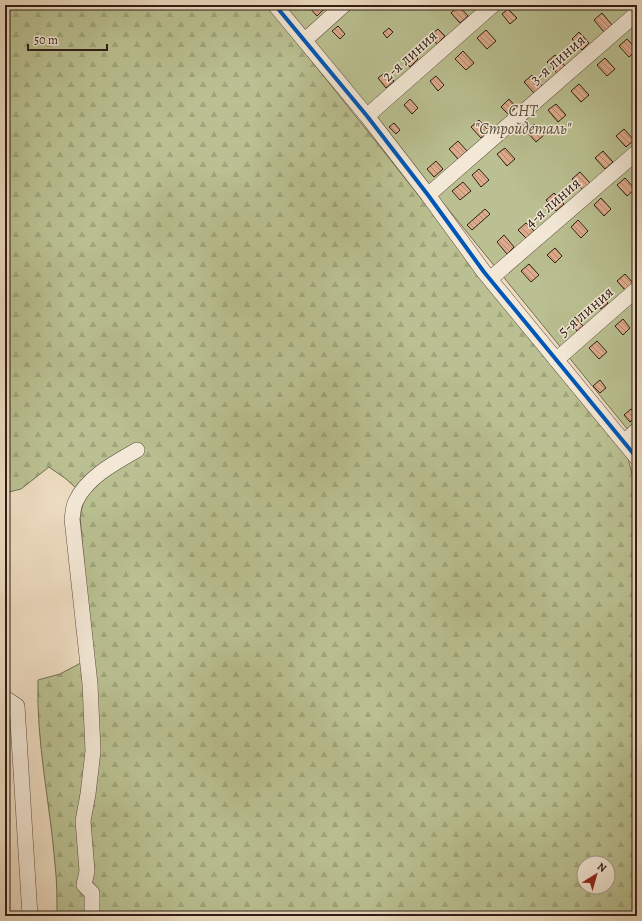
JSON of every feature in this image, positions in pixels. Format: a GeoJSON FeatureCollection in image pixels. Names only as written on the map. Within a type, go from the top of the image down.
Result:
{"type":"FeatureCollection","features":[{"type":"Feature","properties":{"kind":"street"},"geometry":{"type":"LineString","coordinates":[[275,5],[367,116],[490,279],[637,458]]}},
{"type":"Feature","properties":{"kind":"street"},"geometry":{"type":"LineString","coordinates":[[305,40],[344,5]]}},
{"type":"Feature","properties":{"kind":"street","name":"2-я линия"},"geometry":{"type":"LineString","coordinates":[[367,116],[493,5]]}},
{"type":"Feature","properties":{"kind":"street","name":"3-я линия"},"geometry":{"type":"LineString","coordinates":[[428,196],[637,13]]}},
{"type":"Feature","properties":{"kind":"street","name":"4-я линия"},"geometry":{"type":"LineString","coordinates":[[490,279],[637,152]]}},
{"type":"Feature","properties":{"kind":"street","name":"5-я линия"},"geometry":{"type":"LineString","coordinates":[[556,360],[637,289]]}},
{"type":"Feature","properties":{"kind":"street"},"geometry":{"type":"LineString","coordinates":[[624,442],[637,430]]}},
{"type":"Feature","properties":{"kind":"street"},"geometry":{"type":"LineString","coordinates":[[92,916],[92,893],[84,885],[86,871],[82,821],[88,794],[93,751],[90,692],[72,519],[76,501],[89,483],[107,468],[138,450]]}},
{"type":"Feature","properties":{"kind":"street"},"geometry":{"type":"LineString","coordinates":[[5,698],[17,706],[30,916]]}},
{"type":"Feature","properties":{"kind":"green space"},"geometry":{"type":"Polygon","coordinates":[[[5,5],[267,5],[628,458],[632,474],[637,484],[637,916],[57,916],[56,870],[39,726],[38,680],[60,674],[92,657],[80,516],[85,496],[66,479],[49,467],[21,489],[5,493],[5,5]]]}},
{"type":"Feature","properties":{"kind":"green space","name":"СНТ \"Стройдеталь\""},"geometry":{"type":"Polygon","coordinates":[[[282,5],[637,5],[637,441],[282,5]]]}},
{"type":"Feature","properties":{"kind":"building"},"geometry":{"type":"Polygon","coordinates":[[[312,5],[321,5],[325,8],[317,16],[309,7],[312,5]]]}},
{"type":"Feature","properties":{"kind":"building"},"geometry":{"type":"Polygon","coordinates":[[[459,6],[468,16],[460,23],[451,13],[459,6]]]}},
{"type":"Feature","properties":{"kind":"building"},"geometry":{"type":"Polygon","coordinates":[[[508,9],[517,18],[510,24],[502,14],[508,9]]]}},
{"type":"Feature","properties":{"kind":"building"},"geometry":{"type":"Polygon","coordinates":[[[602,13],[612,25],[604,32],[594,20],[602,13]]]}},
{"type":"Feature","properties":{"kind":"building"},"geometry":{"type":"Polygon","coordinates":[[[338,26],[345,34],[340,39],[332,31],[338,26]]]}},
{"type":"Feature","properties":{"kind":"building"},"geometry":{"type":"Polygon","coordinates":[[[389,28],[393,32],[387,38],[383,33],[389,28]]]}},
{"type":"Feature","properties":{"kind":"building"},"geometry":{"type":"Polygon","coordinates":[[[438,29],[445,36],[437,44],[430,36],[438,29]]]}},
{"type":"Feature","properties":{"kind":"building"},"geometry":{"type":"Polygon","coordinates":[[[486,30],[496,41],[487,49],[477,38],[486,30]]]}},
{"type":"Feature","properties":{"kind":"building"},"geometry":{"type":"Polygon","coordinates":[[[579,32],[589,43],[582,50],[572,39],[579,32]]]}},
{"type":"Feature","properties":{"kind":"building"},"geometry":{"type":"Polygon","coordinates":[[[627,39],[637,50],[629,57],[619,46],[627,39]]]}},
{"type":"Feature","properties":{"kind":"building"},"geometry":{"type":"Polygon","coordinates":[[[411,51],[418,59],[410,67],[403,58],[411,51]]]}},
{"type":"Feature","properties":{"kind":"building"},"geometry":{"type":"Polygon","coordinates":[[[463,51],[474,63],[466,70],[455,59],[463,51]]]}},
{"type":"Feature","properties":{"kind":"building"},"geometry":{"type":"Polygon","coordinates":[[[555,55],[565,66],[557,73],[547,62],[555,55]]]}},
{"type":"Feature","properties":{"kind":"building"},"geometry":{"type":"Polygon","coordinates":[[[605,58],[615,69],[607,76],[597,65],[605,58]]]}},
{"type":"Feature","properties":{"kind":"building"},"geometry":{"type":"Polygon","coordinates":[[[386,72],[394,81],[386,88],[378,78],[386,72]]]}},
{"type":"Feature","properties":{"kind":"building"},"geometry":{"type":"Polygon","coordinates":[[[532,75],[542,86],[534,93],[524,82],[532,75]]]}},
{"type":"Feature","properties":{"kind":"building"},"geometry":{"type":"Polygon","coordinates":[[[436,76],[444,85],[438,91],[430,81],[436,76]]]}},
{"type":"Feature","properties":{"kind":"building"},"geometry":{"type":"Polygon","coordinates":[[[579,84],[589,95],[581,102],[571,91],[579,84]]]}},
{"type":"Feature","properties":{"kind":"building"},"geometry":{"type":"Polygon","coordinates":[[[410,99],[418,108],[412,114],[404,105],[410,99]]]}},
{"type":"Feature","properties":{"kind":"building"},"geometry":{"type":"Polygon","coordinates":[[[509,99],[516,107],[508,114],[501,107],[509,99]]]}},
{"type":"Feature","properties":{"kind":"building"},"geometry":{"type":"Polygon","coordinates":[[[556,104],[566,115],[558,122],[548,110],[556,104]]]}},
{"type":"Feature","properties":{"kind":"building"},"geometry":{"type":"Polygon","coordinates":[[[479,120],[489,131],[481,138],[471,127],[479,120]]]}},
{"type":"Feature","properties":{"kind":"building"},"geometry":{"type":"Polygon","coordinates":[[[394,123],[400,130],[396,134],[389,127],[394,123]]]}},
{"type":"Feature","properties":{"kind":"building"},"geometry":{"type":"Polygon","coordinates":[[[534,124],[544,135],[536,142],[526,131],[534,124]]]}},
{"type":"Feature","properties":{"kind":"building"},"geometry":{"type":"Polygon","coordinates":[[[624,129],[634,140],[626,147],[616,136],[624,129]]]}},
{"type":"Feature","properties":{"kind":"building"},"geometry":{"type":"Polygon","coordinates":[[[458,141],[467,151],[458,159],[449,149],[458,141]]]}},
{"type":"Feature","properties":{"kind":"building"},"geometry":{"type":"Polygon","coordinates":[[[505,148],[515,159],[507,166],[497,154],[505,148]]]}},
{"type":"Feature","properties":{"kind":"building"},"geometry":{"type":"Polygon","coordinates":[[[603,151],[613,162],[605,169],[595,158],[603,151]]]}},
{"type":"Feature","properties":{"kind":"building"},"geometry":{"type":"Polygon","coordinates":[[[436,161],[443,169],[434,177],[427,169],[436,161]]]}},
{"type":"Feature","properties":{"kind":"building"},"geometry":{"type":"Polygon","coordinates":[[[479,169],[489,180],[481,187],[472,175],[479,169]]]}},
{"type":"Feature","properties":{"kind":"building"},"geometry":{"type":"Polygon","coordinates":[[[580,172],[590,183],[583,190],[572,179],[580,172]]]}},
{"type":"Feature","properties":{"kind":"building"},"geometry":{"type":"Polygon","coordinates":[[[625,178],[635,189],[627,196],[617,185],[625,178]]]}},
{"type":"Feature","properties":{"kind":"building"},"geometry":{"type":"Polygon","coordinates":[[[463,182],[471,191],[460,200],[452,191],[463,182]]]}},
{"type":"Feature","properties":{"kind":"building"},"geometry":{"type":"Polygon","coordinates":[[[554,193],[564,204],[556,211],[546,200],[554,193]]]}},
{"type":"Feature","properties":{"kind":"building"},"geometry":{"type":"Polygon","coordinates":[[[601,198],[611,209],[604,216],[594,205],[601,198]]]}},
{"type":"Feature","properties":{"kind":"building"},"geometry":{"type":"Polygon","coordinates":[[[485,209],[490,214],[472,230],[467,225],[485,209]]]}},
{"type":"Feature","properties":{"kind":"building"},"geometry":{"type":"Polygon","coordinates":[[[578,220],[588,231],[581,238],[571,227],[578,220]]]}},
{"type":"Feature","properties":{"kind":"building"},"geometry":{"type":"Polygon","coordinates":[[[526,223],[534,231],[526,238],[518,230],[526,223]]]}},
{"type":"Feature","properties":{"kind":"building"},"geometry":{"type":"Polygon","coordinates":[[[504,235],[514,247],[507,254],[497,242],[504,235]]]}},
{"type":"Feature","properties":{"kind":"building"},"geometry":{"type":"Polygon","coordinates":[[[555,248],[562,256],[555,263],[547,255],[555,248]]]}},
{"type":"Feature","properties":{"kind":"building"},"geometry":{"type":"Polygon","coordinates":[[[529,264],[539,275],[531,282],[521,271],[529,264]]]}},
{"type":"Feature","properties":{"kind":"building"},"geometry":{"type":"Polygon","coordinates":[[[625,274],[633,283],[625,290],[617,281],[625,274]]]}},
{"type":"Feature","properties":{"kind":"building"},"geometry":{"type":"Polygon","coordinates":[[[601,295],[608,303],[601,309],[594,301],[601,295]]]}},
{"type":"Feature","properties":{"kind":"building"},"geometry":{"type":"Polygon","coordinates":[[[575,317],[583,326],[577,331],[570,322],[575,317]]]}},
{"type":"Feature","properties":{"kind":"building"},"geometry":{"type":"Polygon","coordinates":[[[623,319],[630,328],[623,335],[615,326],[623,319]]]}},
{"type":"Feature","properties":{"kind":"building"},"geometry":{"type":"Polygon","coordinates":[[[597,341],[607,352],[599,359],[589,348],[597,341]]]}},
{"type":"Feature","properties":{"kind":"building"},"geometry":{"type":"Polygon","coordinates":[[[600,380],[606,388],[600,393],[593,386],[600,380]]]}},
{"type":"Feature","properties":{"kind":"building"},"geometry":{"type":"Polygon","coordinates":[[[631,409],[637,416],[630,422],[624,415],[631,409]]]}},
{"type":"Feature","properties":{"kind":"building"},"geometry":{"type":"Polygon","coordinates":[[[5,893],[7,916],[5,916],[5,893]]]}},
{"type":"Feature","properties":{"kind":"cycle path"},"geometry":{"type":"LineString","coordinates":[[275,5],[367,116],[428,195],[484,272],[637,458]]}}]}
